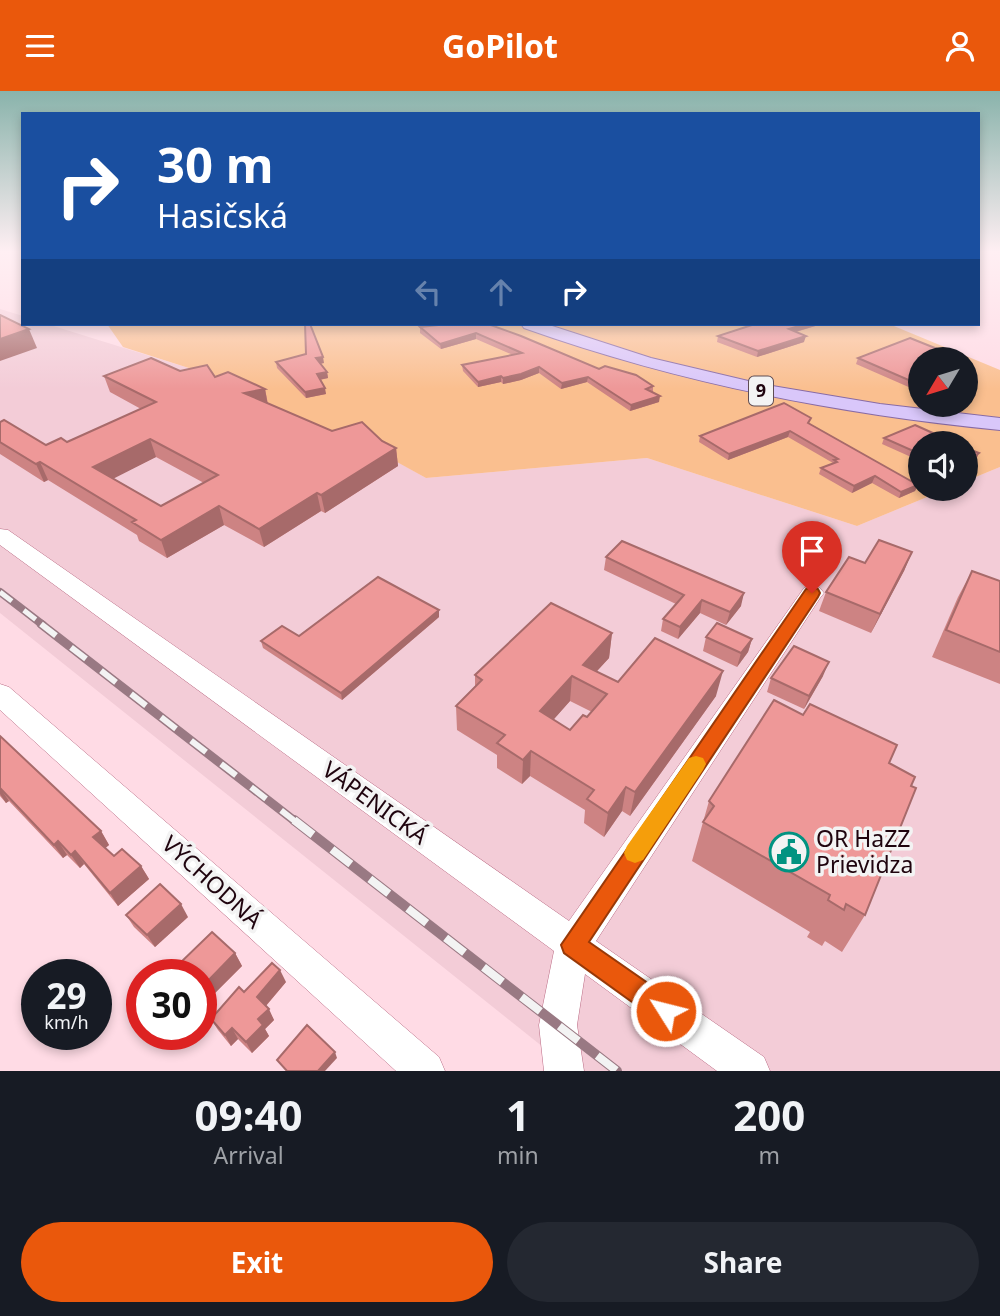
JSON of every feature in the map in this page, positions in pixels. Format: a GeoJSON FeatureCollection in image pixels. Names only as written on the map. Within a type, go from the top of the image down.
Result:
{"type":"FeatureCollection","features":[{"type":"Feature","properties":{"kind":"main road","name":"9"},"geometry":{"type":"LineString","coordinates":[[536,326],[634,359],[737,385],[873,410],[1000,424]]}},
{"type":"Feature","properties":{"kind":"street","name":"VÁPENICKÁ"},"geometry":{"type":"LineString","coordinates":[[0,535],[750,1071]]}},
{"type":"Feature","properties":{"kind":"street"},"geometry":{"type":"LineString","coordinates":[[564,1071],[558,1025],[573,945],[812,593]]}},
{"type":"Feature","properties":{"kind":"street","name":"VÝCHODNÁ"},"geometry":{"type":"LineString","coordinates":[[0,694],[425,1071]]}},
{"type":"Feature","properties":{"kind":"shaded area"},"geometry":{"type":"Polygon","coordinates":[[[0,309],[21,315],[21,326],[53,326],[195,370],[368,445],[426,478],[647,458],[857,526],[918,501],[978,501],[978,476],[1000,467],[1000,1071],[573,1071],[0,613],[0,309]]]}},
{"type":"Feature","properties":{"kind":"shaded area"},"geometry":{"type":"Polygon","coordinates":[[[108,326],[894,326],[944,347],[908,347],[908,417],[978,417],[978,361],[1000,370],[1000,467],[978,476],[978,431],[908,431],[908,501],[918,501],[857,526],[647,458],[426,478],[368,446],[354,453],[195,370],[123,347],[108,326]]]}},
{"type":"Feature","properties":{"kind":"building"},"geometry":{"type":"Polygon","coordinates":[[[0,315],[29,329],[0,339],[0,315]]]}},
{"type":"Feature","properties":{"kind":"building"},"geometry":{"type":"Polygon","coordinates":[[[305,326],[311,326],[323,357],[316,358],[327,372],[317,374],[325,388],[305,392],[276,362],[306,354],[305,326]]]}},
{"type":"Feature","properties":{"kind":"building"},"geometry":{"type":"Polygon","coordinates":[[[494,326],[599,369],[605,366],[636,375],[653,386],[646,389],[660,396],[631,405],[588,377],[562,383],[539,367],[521,374],[478,382],[462,365],[522,353],[476,333],[440,344],[420,327],[494,326]]]}},
{"type":"Feature","properties":{"kind":"building"},"geometry":{"type":"Polygon","coordinates":[[[749,326],[799,326],[789,329],[806,336],[758,351],[718,336],[749,326]]]}},
{"type":"Feature","properties":{"kind":"building"},"geometry":{"type":"Polygon","coordinates":[[[910,338],[932,347],[908,347],[908,380],[858,358],[910,338]]]}},
{"type":"Feature","properties":{"kind":"building"},"geometry":{"type":"Polygon","coordinates":[[[151,358],[180,371],[207,365],[215,377],[228,372],[265,389],[244,393],[332,431],[362,422],[382,441],[396,448],[321,495],[317,493],[259,529],[219,506],[161,540],[132,522],[136,520],[40,462],[36,464],[0,442],[0,422],[4,420],[46,445],[61,438],[67,442],[156,402],[104,376],[151,358]],[[150,439],[93,467],[161,506],[218,475],[150,439]]]}},
{"type":"Feature","properties":{"kind":"building"},"geometry":{"type":"Polygon","coordinates":[[[784,403],[811,418],[808,423],[908,479],[908,489],[901,492],[875,476],[854,486],[821,468],[837,462],[834,460],[838,459],[790,431],[729,454],[700,436],[784,403]]]}},
{"type":"Feature","properties":{"kind":"building"},"geometry":{"type":"Polygon","coordinates":[[[915,425],[928,431],[908,431],[908,449],[884,438],[915,425]]]}},
{"type":"Feature","properties":{"kind":"building"},"geometry":{"type":"Polygon","coordinates":[[[879,540],[912,552],[880,614],[826,592],[849,557],[865,563],[879,540]]]}},
{"type":"Feature","properties":{"kind":"building"},"geometry":{"type":"Polygon","coordinates":[[[622,541],[744,593],[730,612],[702,600],[680,627],[663,619],[684,595],[606,557],[622,541]]]}},
{"type":"Feature","properties":{"kind":"building"},"geometry":{"type":"Polygon","coordinates":[[[972,571],[1000,581],[1000,652],[946,630],[972,571]]]}},
{"type":"Feature","properties":{"kind":"building"},"geometry":{"type":"Polygon","coordinates":[[[378,577],[439,610],[341,693],[261,641],[282,626],[299,636],[378,577]]]}},
{"type":"Feature","properties":{"kind":"building"},"geometry":{"type":"Polygon","coordinates":[[[551,603],[612,633],[583,665],[618,682],[655,638],[723,671],[635,792],[626,787],[608,813],[587,799],[594,790],[531,751],[523,760],[497,743],[505,735],[456,706],[482,680],[475,675],[551,603]],[[572,676],[540,711],[570,730],[583,715],[587,717],[607,694],[572,676]]]}},
{"type":"Feature","properties":{"kind":"building"},"geometry":{"type":"Polygon","coordinates":[[[717,623],[752,639],[741,653],[706,637],[717,623]]]}},
{"type":"Feature","properties":{"kind":"building"},"geometry":{"type":"Polygon","coordinates":[[[794,646],[829,662],[809,696],[771,678],[794,646]]]}},
{"type":"Feature","properties":{"kind":"building","name":"OR HaZZ Prievidza"},"geometry":{"type":"Polygon","coordinates":[[[774,700],[803,715],[810,704],[897,745],[889,763],[915,777],[911,786],[916,788],[865,915],[846,904],[844,910],[828,900],[830,895],[703,822],[714,806],[709,801],[774,700]]]}},
{"type":"Feature","properties":{"kind":"building"},"geometry":{"type":"Polygon","coordinates":[[[0,736],[101,831],[93,837],[114,856],[122,849],[141,866],[110,893],[75,851],[71,855],[58,841],[54,845],[0,788],[0,736]]]}},
{"type":"Feature","properties":{"kind":"building"},"geometry":{"type":"Polygon","coordinates":[[[160,884],[181,904],[147,935],[126,915],[160,884]]]}},
{"type":"Feature","properties":{"kind":"building"},"geometry":{"type":"Polygon","coordinates":[[[212,932],[235,953],[217,972],[217,959],[184,959],[212,932]]]}},
{"type":"Feature","properties":{"kind":"building"},"geometry":{"type":"Polygon","coordinates":[[[272,963],[280,970],[257,997],[269,1009],[258,1019],[263,1025],[246,1042],[232,1028],[225,1035],[217,1026],[217,1012],[239,987],[244,992],[272,963]]]}},
{"type":"Feature","properties":{"kind":"building"},"geometry":{"type":"Polygon","coordinates":[[[307,1025],[335,1052],[318,1071],[287,1071],[277,1060],[307,1025]]]}},
{"type":"Feature","properties":{"kind":"railway"},"geometry":{"type":"LineString","coordinates":[[0,592],[43,625]]}},
{"type":"Feature","properties":{"kind":"railway"},"geometry":{"type":"LineString","coordinates":[[41,624],[296,822]]}},
{"type":"Feature","properties":{"kind":"railway"},"geometry":{"type":"LineString","coordinates":[[294,820],[617,1071]]}},
{"type":"Feature","properties":{"kind":"slow traffic"},"geometry":{"type":"LineString","coordinates":[[635,853],[696,764]]}},
{"type":"Feature","properties":{"kind":"place","name":"OR HaZZ Prievidza"},"geometry":{"type":"Point","coordinates":[789,852]}},
{"type":"Feature","properties":{"kind":"route"},"geometry":{"type":"LineString","coordinates":[[666,1011],[573,945],[812,593]]}}]}
